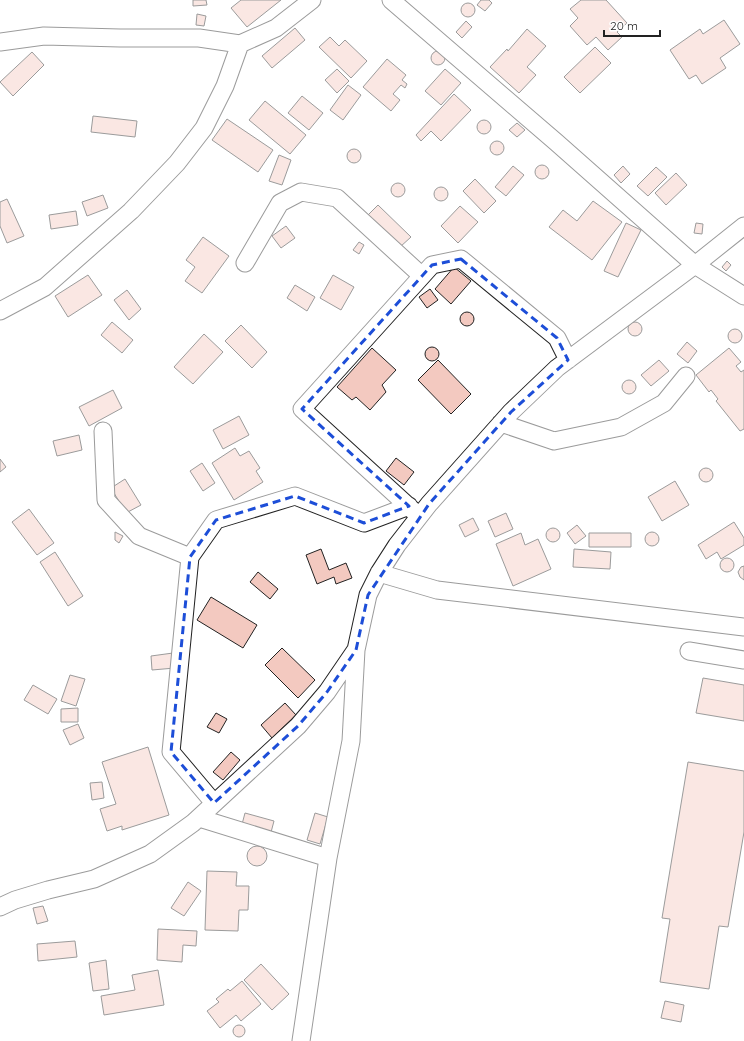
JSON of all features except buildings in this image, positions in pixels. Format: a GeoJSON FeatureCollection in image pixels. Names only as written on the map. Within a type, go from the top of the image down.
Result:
{"type":"FeatureCollection","features":[{"type":"Feature","properties":{"kind":"street"},"geometry":{"type":"LineString","coordinates":[[0,42],[44,36],[199,38],[240,44],[276,28],[312,0]]}},
{"type":"Feature","properties":{"kind":"street"},"geometry":{"type":"LineString","coordinates":[[391,0],[556,142],[695,265],[744,296]]}},
{"type":"Feature","properties":{"kind":"street"},"geometry":{"type":"LineString","coordinates":[[0,312],[45,287],[131,211],[177,163],[204,128],[225,86],[240,44]]}},
{"type":"Feature","properties":{"kind":"street"},"geometry":{"type":"LineString","coordinates":[[245,263],[280,203],[301,192],[337,198],[422,276]]}},
{"type":"Feature","properties":{"kind":"street"},"geometry":{"type":"LineString","coordinates":[[301,1041],[328,858],[351,741],[356,650],[368,595],[379,573],[397,545],[414,511],[500,423],[557,368],[695,265],[744,226]]}},
{"type":"Feature","properties":{"kind":"street"},"geometry":{"type":"LineString","coordinates":[[414,511],[302,409],[432,264],[461,259],[557,338],[568,360]]}},
{"type":"Feature","properties":{"kind":"street"},"geometry":{"type":"LineString","coordinates":[[500,423],[554,441],[621,427],[664,403],[686,376]]}},
{"type":"Feature","properties":{"kind":"street"},"geometry":{"type":"LineString","coordinates":[[103,431],[106,500],[139,536],[190,557]]}},
{"type":"Feature","properties":{"kind":"street"},"geometry":{"type":"LineString","coordinates":[[214,803],[171,752],[190,557],[216,520],[295,496],[364,523],[414,511]]}},
{"type":"Feature","properties":{"kind":"street"},"geometry":{"type":"LineString","coordinates":[[379,573],[437,590],[744,627]]}},
{"type":"Feature","properties":{"kind":"street"},"geometry":{"type":"LineString","coordinates":[[0,906],[48,890],[94,879],[150,854],[199,818],[298,726],[327,692],[356,650]]}},
{"type":"Feature","properties":{"kind":"street"},"geometry":{"type":"LineString","coordinates":[[689,651],[744,660]]}},
{"type":"Feature","properties":{"kind":"street"},"geometry":{"type":"LineString","coordinates":[[199,818],[328,858]]}},
{"type":"Feature","properties":{"kind":"highlighted area"},"geometry":{"type":"Polygon","coordinates":[[[461,259],[557,338],[568,360],[511,412],[429,504],[368,595],[356,650],[327,692],[298,726],[214,803],[171,752],[190,557],[216,520],[295,496],[364,523],[409,506],[302,409],[432,265],[461,259]]]}}]}
